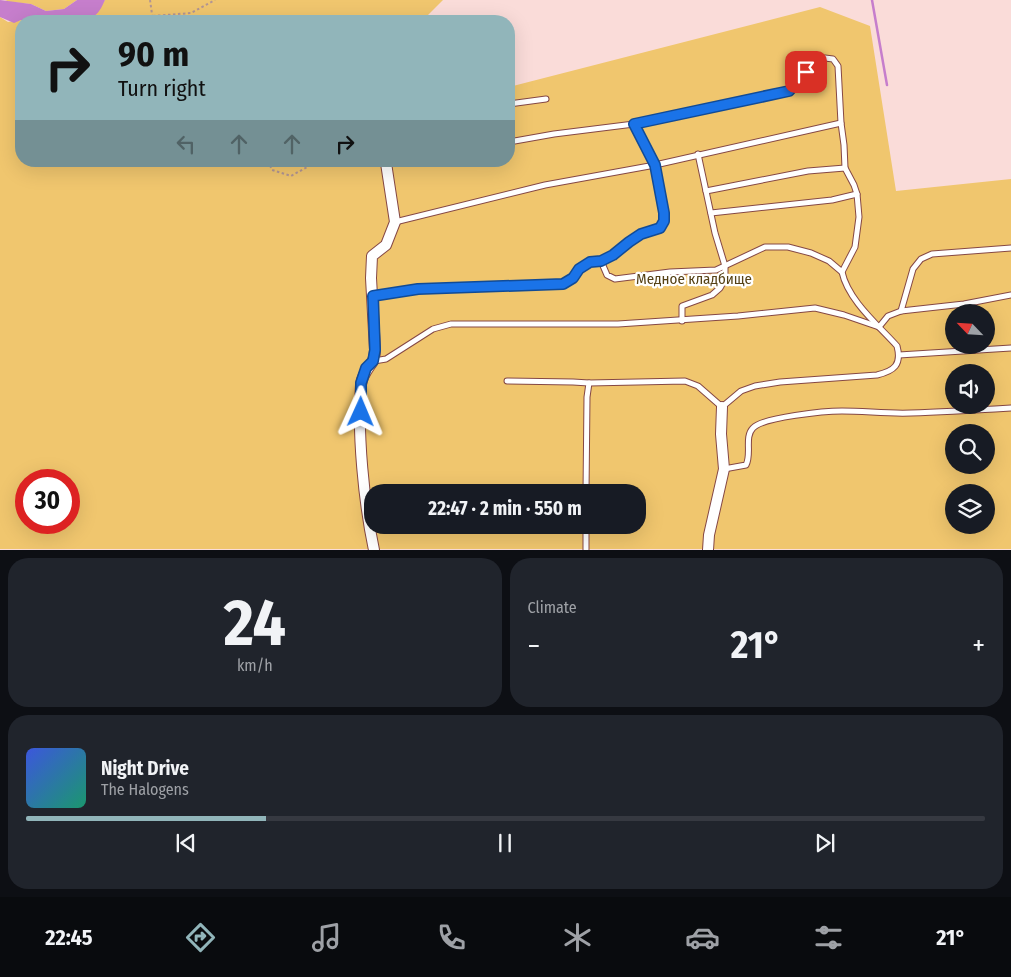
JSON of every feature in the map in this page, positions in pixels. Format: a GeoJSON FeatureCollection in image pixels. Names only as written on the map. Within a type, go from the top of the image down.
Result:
{"type":"FeatureCollection","features":[{"type":"Feature","properties":{"kind":"street"},"geometry":{"type":"LineString","coordinates":[[374,550],[367,501],[361,426],[361,383],[366,368],[373,361],[375,350],[371,278],[372,256],[386,245],[395,222],[387,167]]}},
{"type":"Feature","properties":{"kind":"street"},"geometry":{"type":"LineString","coordinates":[[708,550],[709,535],[724,469],[721,434],[722,407]]}},
{"type":"Feature","properties":{"kind":"lane"},"geometry":{"type":"LineString","coordinates":[[507,381],[589,383],[685,382],[698,386],[722,407],[741,391],[755,386],[780,382],[877,375],[889,372],[896,365],[899,355],[897,346],[879,327],[844,283],[842,272],[855,247],[859,216],[857,194],[845,168],[838,66],[833,59],[826,58],[806,72],[789,91],[634,124],[515,141]]}},
{"type":"Feature","properties":{"kind":"lane"},"geometry":{"type":"LineString","coordinates":[[515,103],[546,99]]}},
{"type":"Feature","properties":{"kind":"lane"},"geometry":{"type":"LineString","coordinates":[[395,222],[545,185],[655,165],[841,123]]}},
{"type":"Feature","properties":{"kind":"lane"},"geometry":{"type":"LineString","coordinates":[[373,296],[418,289],[563,284],[573,278],[579,269],[590,262],[601,261],[613,255],[641,234],[660,228],[664,221],[664,213],[655,165],[634,124]]}},
{"type":"Feature","properties":{"kind":"lane"},"geometry":{"type":"LineString","coordinates":[[682,320],[682,306],[712,295],[720,288],[725,279],[725,266],[714,233],[698,154]]}},
{"type":"Feature","properties":{"kind":"lane"},"geometry":{"type":"LineString","coordinates":[[706,190],[808,171],[845,168]]}},
{"type":"Feature","properties":{"kind":"lane"},"geometry":{"type":"LineString","coordinates":[[711,213],[832,200],[857,194]]}},
{"type":"Feature","properties":{"kind":"lane"},"geometry":{"type":"LineString","coordinates":[[601,261],[607,275],[615,279],[670,272],[716,270],[765,247],[788,246],[812,253],[829,261],[842,272]]}},
{"type":"Feature","properties":{"kind":"lane"},"geometry":{"type":"LineString","coordinates":[[901,311],[913,269],[921,259],[932,254],[1011,248]]}},
{"type":"Feature","properties":{"kind":"lane"},"geometry":{"type":"LineString","coordinates":[[879,327],[888,316],[901,311],[964,304],[1011,295]]}},
{"type":"Feature","properties":{"kind":"lane"},"geometry":{"type":"LineString","coordinates":[[373,361],[386,358],[433,329],[451,324],[618,324],[815,308],[844,315],[879,327]]}},
{"type":"Feature","properties":{"kind":"lane"},"geometry":{"type":"LineString","coordinates":[[899,355],[1011,348]]}},
{"type":"Feature","properties":{"kind":"lane"},"geometry":{"type":"LineString","coordinates":[[586,484],[586,397],[589,383]]}},
{"type":"Feature","properties":{"kind":"lane"},"geometry":{"type":"LineString","coordinates":[[724,469],[746,465],[750,435],[753,428],[768,420],[842,411],[875,414],[1011,408]]}},
{"type":"Feature","properties":{"kind":"lane"},"geometry":{"type":"LineString","coordinates":[[586,534],[586,550]]}},
{"type":"Feature","properties":{"kind":"path"},"geometry":{"type":"LineString","coordinates":[[150,0],[153,15]]}},
{"type":"Feature","properties":{"kind":"path"},"geometry":{"type":"LineString","coordinates":[[166,15],[191,13],[215,0]]}},
{"type":"Feature","properties":{"kind":"path"},"geometry":{"type":"LineString","coordinates":[[271,167],[272,170],[291,176],[307,167]]}},
{"type":"Feature","properties":{"kind":"green space"},"geometry":{"type":"Polygon","coordinates":[[[5,0],[77,0],[64,9],[46,11],[31,4],[5,0]]]}},
{"type":"Feature","properties":{"kind":"green space"},"geometry":{"type":"Polygon","coordinates":[[[105,0],[443,0],[428,15],[94,15],[105,0]]]}},
{"type":"Feature","properties":{"kind":"green space","name":"Медное кладбище"},"geometry":{"type":"Polygon","coordinates":[[[820,7],[870,26],[896,191],[1011,179],[1011,549],[0,549],[0,17],[8,22],[15,21],[15,167],[515,167],[515,85],[820,7]]]}},
{"type":"Feature","properties":{"kind":"shaded area"},"geometry":{"type":"Polygon","coordinates":[[[0,0],[31,4],[46,11],[64,9],[77,0],[105,0],[101,9],[94,15],[15,15],[14,23],[0,17],[0,0]]]}},
{"type":"Feature","properties":{"kind":"waterway"},"geometry":{"type":"LineString","coordinates":[[872,0],[887,85]]}},
{"type":"Feature","properties":{"kind":"route"},"geometry":{"type":"LineString","coordinates":[[361,412],[361,383],[366,368],[373,361],[375,350],[373,296],[418,289],[563,284],[573,278],[579,269],[590,262],[601,261],[613,255],[641,234],[660,228],[664,221],[655,165],[634,124],[789,91],[806,72]]}}]}
